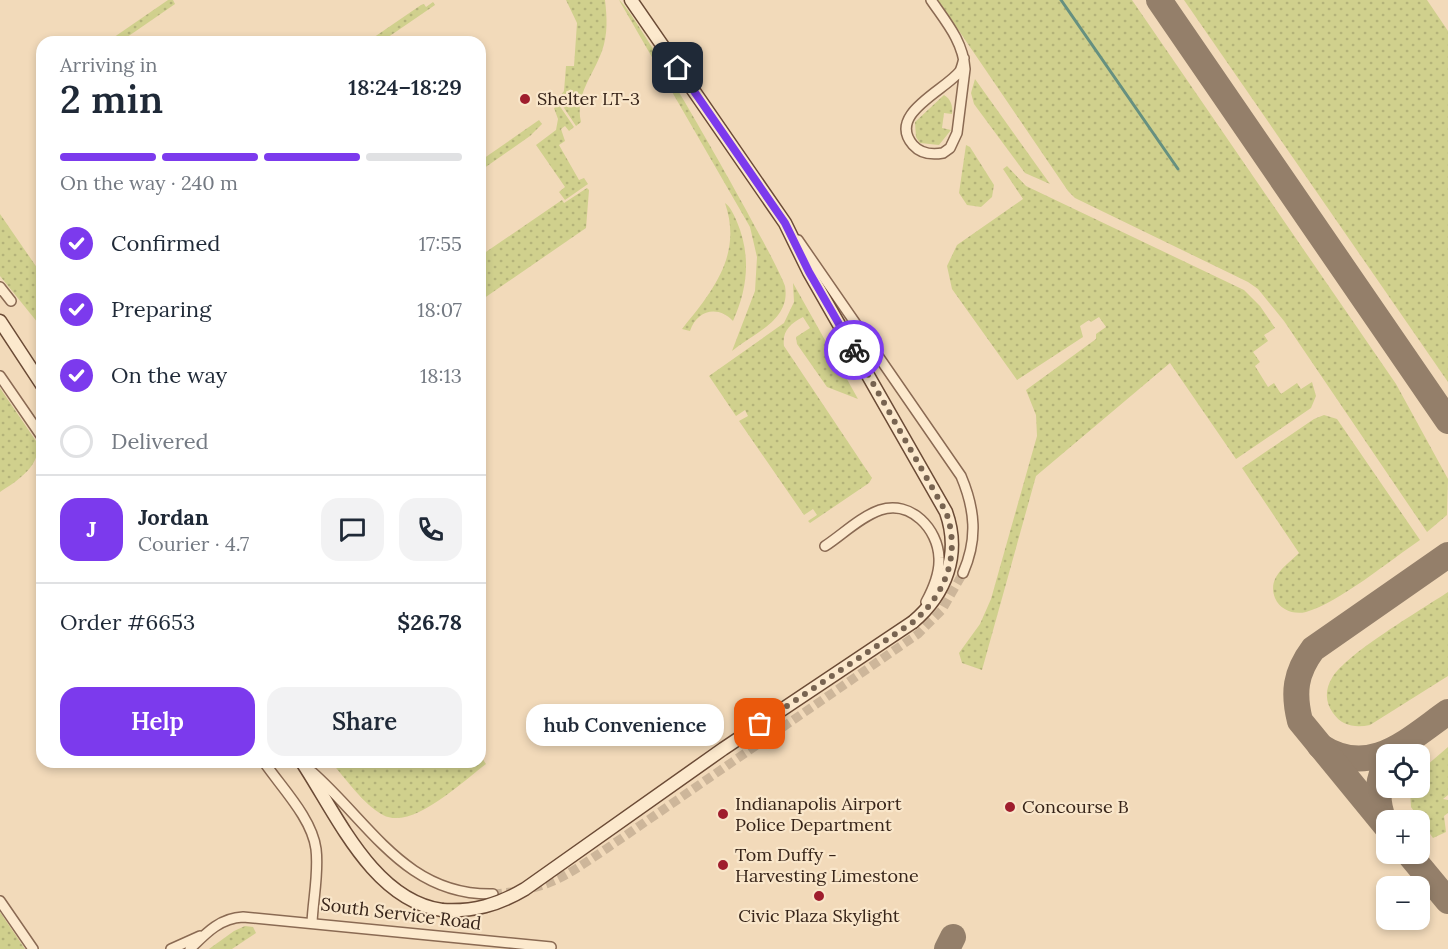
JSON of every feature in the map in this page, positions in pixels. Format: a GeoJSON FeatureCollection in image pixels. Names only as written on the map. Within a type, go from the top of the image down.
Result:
{"type":"FeatureCollection","features":[{"type":"Feature","properties":{"kind":"street"},"geometry":{"type":"LineString","coordinates":[[631,0],[961,476],[968,491],[974,523],[973,544],[963,573]]}},
{"type":"Feature","properties":{"kind":"street"},"geometry":{"type":"LineString","coordinates":[[931,0],[955,35],[964,58],[957,133],[950,148],[943,153],[929,154],[915,147],[909,140],[907,124],[916,108],[959,72],[964,58]]}},
{"type":"Feature","properties":{"kind":"street"},"geometry":{"type":"LineString","coordinates":[[306,768],[382,880],[412,902],[442,909],[483,908],[525,889],[723,749],[913,622],[934,602],[949,569],[952,539],[942,506],[809,272],[785,223]]}},
{"type":"Feature","properties":{"kind":"street"},"geometry":{"type":"LineString","coordinates":[[0,287],[11,301]]}},
{"type":"Feature","properties":{"kind":"street"},"geometry":{"type":"LineString","coordinates":[[0,321],[36,376]]}},
{"type":"Feature","properties":{"kind":"street"},"geometry":{"type":"LineString","coordinates":[[0,376],[36,428]]}},
{"type":"Feature","properties":{"kind":"street"},"geometry":{"type":"LineString","coordinates":[[825,546],[880,510],[901,509],[918,517],[935,538],[939,567],[929,597],[913,622]]}},
{"type":"Feature","properties":{"kind":"street","name":"South Service Road"},"geometry":{"type":"LineString","coordinates":[[268,768],[304,820],[314,839],[316,859],[312,923],[551,947]]}},
{"type":"Feature","properties":{"kind":"street"},"geometry":{"type":"LineString","coordinates":[[308,768],[395,857],[416,874],[447,889],[494,894]]}},
{"type":"Feature","properties":{"kind":"street"},"geometry":{"type":"LineString","coordinates":[[0,901],[33,949]]}},
{"type":"Feature","properties":{"kind":"street"},"geometry":{"type":"LineString","coordinates":[[190,949],[219,924],[235,917],[312,923]]}},
{"type":"Feature","properties":{"kind":"street"},"geometry":{"type":"LineString","coordinates":[[171,949],[205,934]]}},
{"type":"Feature","properties":{"kind":"green space"},"geometry":{"type":"Polygon","coordinates":[[[168,0],[173,0],[175,4],[129,36],[116,36],[168,0]]]}},
{"type":"Feature","properties":{"kind":"green space"},"geometry":{"type":"Polygon","coordinates":[[[566,0],[605,0],[604,45],[586,85],[580,103],[581,122],[576,126],[558,99],[564,91],[566,66],[574,66],[577,23],[566,0]]]}},
{"type":"Feature","properties":{"kind":"green space"},"geometry":{"type":"Polygon","coordinates":[[[619,0],[650,44],[704,135],[776,265],[785,286],[785,298],[777,317],[732,351],[755,291],[757,257],[750,227],[619,0]]]}},
{"type":"Feature","properties":{"kind":"green space"},"geometry":{"type":"Polygon","coordinates":[[[938,0],[1132,0],[1396,384],[1448,479],[1447,515],[1427,532],[1284,321],[1258,289],[1248,282],[1075,198],[1068,191],[938,0]]]}},
{"type":"Feature","properties":{"kind":"green space"},"geometry":{"type":"Polygon","coordinates":[[[1184,0],[1427,0],[1448,31],[1448,382],[1184,0]]]}},
{"type":"Feature","properties":{"kind":"green space"},"geometry":{"type":"Polygon","coordinates":[[[433,2],[435,5],[390,36],[376,36],[421,5],[424,4],[426,7],[433,2]]]}},
{"type":"Feature","properties":{"kind":"green space"},"geometry":{"type":"Polygon","coordinates":[[[975,79],[1050,184],[1025,173],[974,104],[971,93],[975,79]]]}},
{"type":"Feature","properties":{"kind":"green space"},"geometry":{"type":"Polygon","coordinates":[[[944,95],[950,101],[952,114],[944,113],[942,128],[951,130],[939,145],[920,143],[916,137],[915,122],[944,95]]]}},
{"type":"Feature","properties":{"kind":"green space"},"geometry":{"type":"Polygon","coordinates":[[[559,105],[574,127],[569,131],[565,126],[561,129],[565,141],[559,145],[579,180],[584,178],[588,184],[565,200],[559,192],[565,187],[536,145],[556,130],[558,119],[554,108],[559,105]]]}},
{"type":"Feature","properties":{"kind":"green space"},"geometry":{"type":"Polygon","coordinates":[[[539,120],[542,124],[530,136],[486,167],[486,157],[539,120]]]}},
{"type":"Feature","properties":{"kind":"green space"},"geometry":{"type":"Polygon","coordinates":[[[966,145],[970,147],[994,185],[992,197],[981,207],[967,205],[959,193],[966,145]]]}},
{"type":"Feature","properties":{"kind":"green space"},"geometry":{"type":"Polygon","coordinates":[[[1007,166],[1026,186],[1244,290],[1260,306],[1275,328],[1264,335],[1268,341],[1253,352],[1260,362],[1255,366],[1268,387],[1274,383],[1281,394],[1297,383],[1301,389],[1312,382],[1316,396],[1311,408],[1236,459],[1170,363],[1036,476],[982,670],[962,663],[959,653],[980,624],[991,599],[1037,436],[1036,415],[1026,390],[1096,339],[1096,334],[1106,327],[1099,317],[1091,322],[1089,320],[1080,326],[1083,337],[1017,380],[952,289],[947,266],[957,245],[1023,199],[1003,169],[1007,166]]]}},
{"type":"Feature","properties":{"kind":"green space"},"geometry":{"type":"Polygon","coordinates":[[[587,188],[589,190],[586,228],[486,297],[486,252],[562,200],[564,203],[587,188]]]}},
{"type":"Feature","properties":{"kind":"green space"},"geometry":{"type":"Polygon","coordinates":[[[725,203],[736,219],[746,259],[745,284],[738,309],[733,321],[721,313],[708,312],[698,318],[690,331],[682,329],[714,287],[722,272],[730,239],[730,222],[725,203]]]}},
{"type":"Feature","properties":{"kind":"green space"},"geometry":{"type":"Polygon","coordinates":[[[0,214],[36,266],[36,321],[0,276],[0,214]]]}},
{"type":"Feature","properties":{"kind":"green space"},"geometry":{"type":"Polygon","coordinates":[[[793,283],[858,399],[827,387],[797,344],[796,337],[810,328],[803,317],[788,329],[784,336],[784,346],[872,478],[869,483],[810,523],[808,521],[817,515],[813,509],[804,515],[739,421],[748,416],[745,410],[736,416],[709,376],[784,323],[794,302],[793,283]]]}},
{"type":"Feature","properties":{"kind":"green space"},"geometry":{"type":"Polygon","coordinates":[[[0,388],[36,441],[36,457],[27,471],[0,492],[0,388]]]}},
{"type":"Feature","properties":{"kind":"green space"},"geometry":{"type":"Polygon","coordinates":[[[1324,415],[1337,419],[1420,540],[1334,599],[1306,612],[1297,613],[1280,606],[1273,591],[1279,572],[1299,553],[1242,468],[1314,419],[1324,415]]]}},
{"type":"Feature","properties":{"kind":"green space"},"geometry":{"type":"Polygon","coordinates":[[[1448,592],[1448,676],[1370,725],[1354,726],[1340,721],[1330,709],[1327,691],[1332,678],[1340,668],[1368,645],[1448,592]]]}},
{"type":"Feature","properties":{"kind":"green space"},"geometry":{"type":"Polygon","coordinates":[[[1448,747],[1448,795],[1443,799],[1448,800],[1448,813],[1444,816],[1446,832],[1433,838],[1430,834],[1430,810],[1413,810],[1411,798],[1430,798],[1430,763],[1448,747]]]}},
{"type":"Feature","properties":{"kind":"green space"},"geometry":{"type":"Polygon","coordinates":[[[336,768],[481,768],[437,802],[408,816],[395,818],[383,815],[355,791],[336,768]]]}},
{"type":"Feature","properties":{"kind":"green space"},"geometry":{"type":"Polygon","coordinates":[[[0,912],[25,949],[0,949],[0,912]]]}},
{"type":"Feature","properties":{"kind":"green space"},"geometry":{"type":"Polygon","coordinates":[[[245,926],[253,927],[256,933],[232,949],[209,949],[234,931],[245,926]]]}},
{"type":"Feature","properties":{"kind":"waterway"},"geometry":{"type":"LineString","coordinates":[[1061,0],[1178,169]]}},
{"type":"Feature","properties":{"kind":"taxiway"},"geometry":{"type":"LineString","coordinates":[[1159,0],[1448,421]]}},
{"type":"Feature","properties":{"kind":"taxiway"},"geometry":{"type":"LineString","coordinates":[[1376,814],[1300,721],[1296,692],[1299,675],[1313,649],[1448,555]]}},
{"type":"Feature","properties":{"kind":"taxiway"},"geometry":{"type":"LineString","coordinates":[[1320,746],[1338,755],[1355,759],[1372,757],[1403,744],[1448,712]]}},
{"type":"Feature","properties":{"kind":"taxiway"},"geometry":{"type":"LineString","coordinates":[[1379,798],[1381,810]]}},
{"type":"Feature","properties":{"kind":"taxiway"},"geometry":{"type":"LineString","coordinates":[[1417,864],[1448,901]]}},
{"type":"Feature","properties":{"kind":"taxiway"},"geometry":{"type":"LineString","coordinates":[[947,949],[953,937]]}},
{"type":"Feature","properties":{"kind":"tunnel"},"geometry":{"type":"LineString","coordinates":[[493,894],[528,889],[554,881],[606,849],[918,634],[942,610],[963,573]]}},
{"type":"Feature","properties":{"kind":"way so far"},"geometry":{"type":"LineString","coordinates":[[760,724],[913,622],[934,602],[942,590],[949,569],[952,539],[946,512],[854,350]]}},
{"type":"Feature","properties":{"kind":"place","name":"Shelter LT-3"},"geometry":{"type":"Point","coordinates":[525,99]}},
{"type":"Feature","properties":{"kind":"place","name":"hub Convenience"},"geometry":{"type":"Point","coordinates":[760,724]}},
{"type":"Feature","properties":{"kind":"place","name":"Concourse B"},"geometry":{"type":"Point","coordinates":[1010,807]}},
{"type":"Feature","properties":{"kind":"place","name":"Indianapolis Airport Police Department"},"geometry":{"type":"Point","coordinates":[723,814]}},
{"type":"Feature","properties":{"kind":"place","name":"Tom Duffy - Harvesting Limestone"},"geometry":{"type":"Point","coordinates":[723,865]}},
{"type":"Feature","properties":{"kind":"place","name":"Civic Plaza Skylight"},"geometry":{"type":"Point","coordinates":[819,896]}},
{"type":"Feature","properties":{"kind":"route"},"geometry":{"type":"LineString","coordinates":[[678,68],[785,223],[809,272],[854,350]]}}]}
